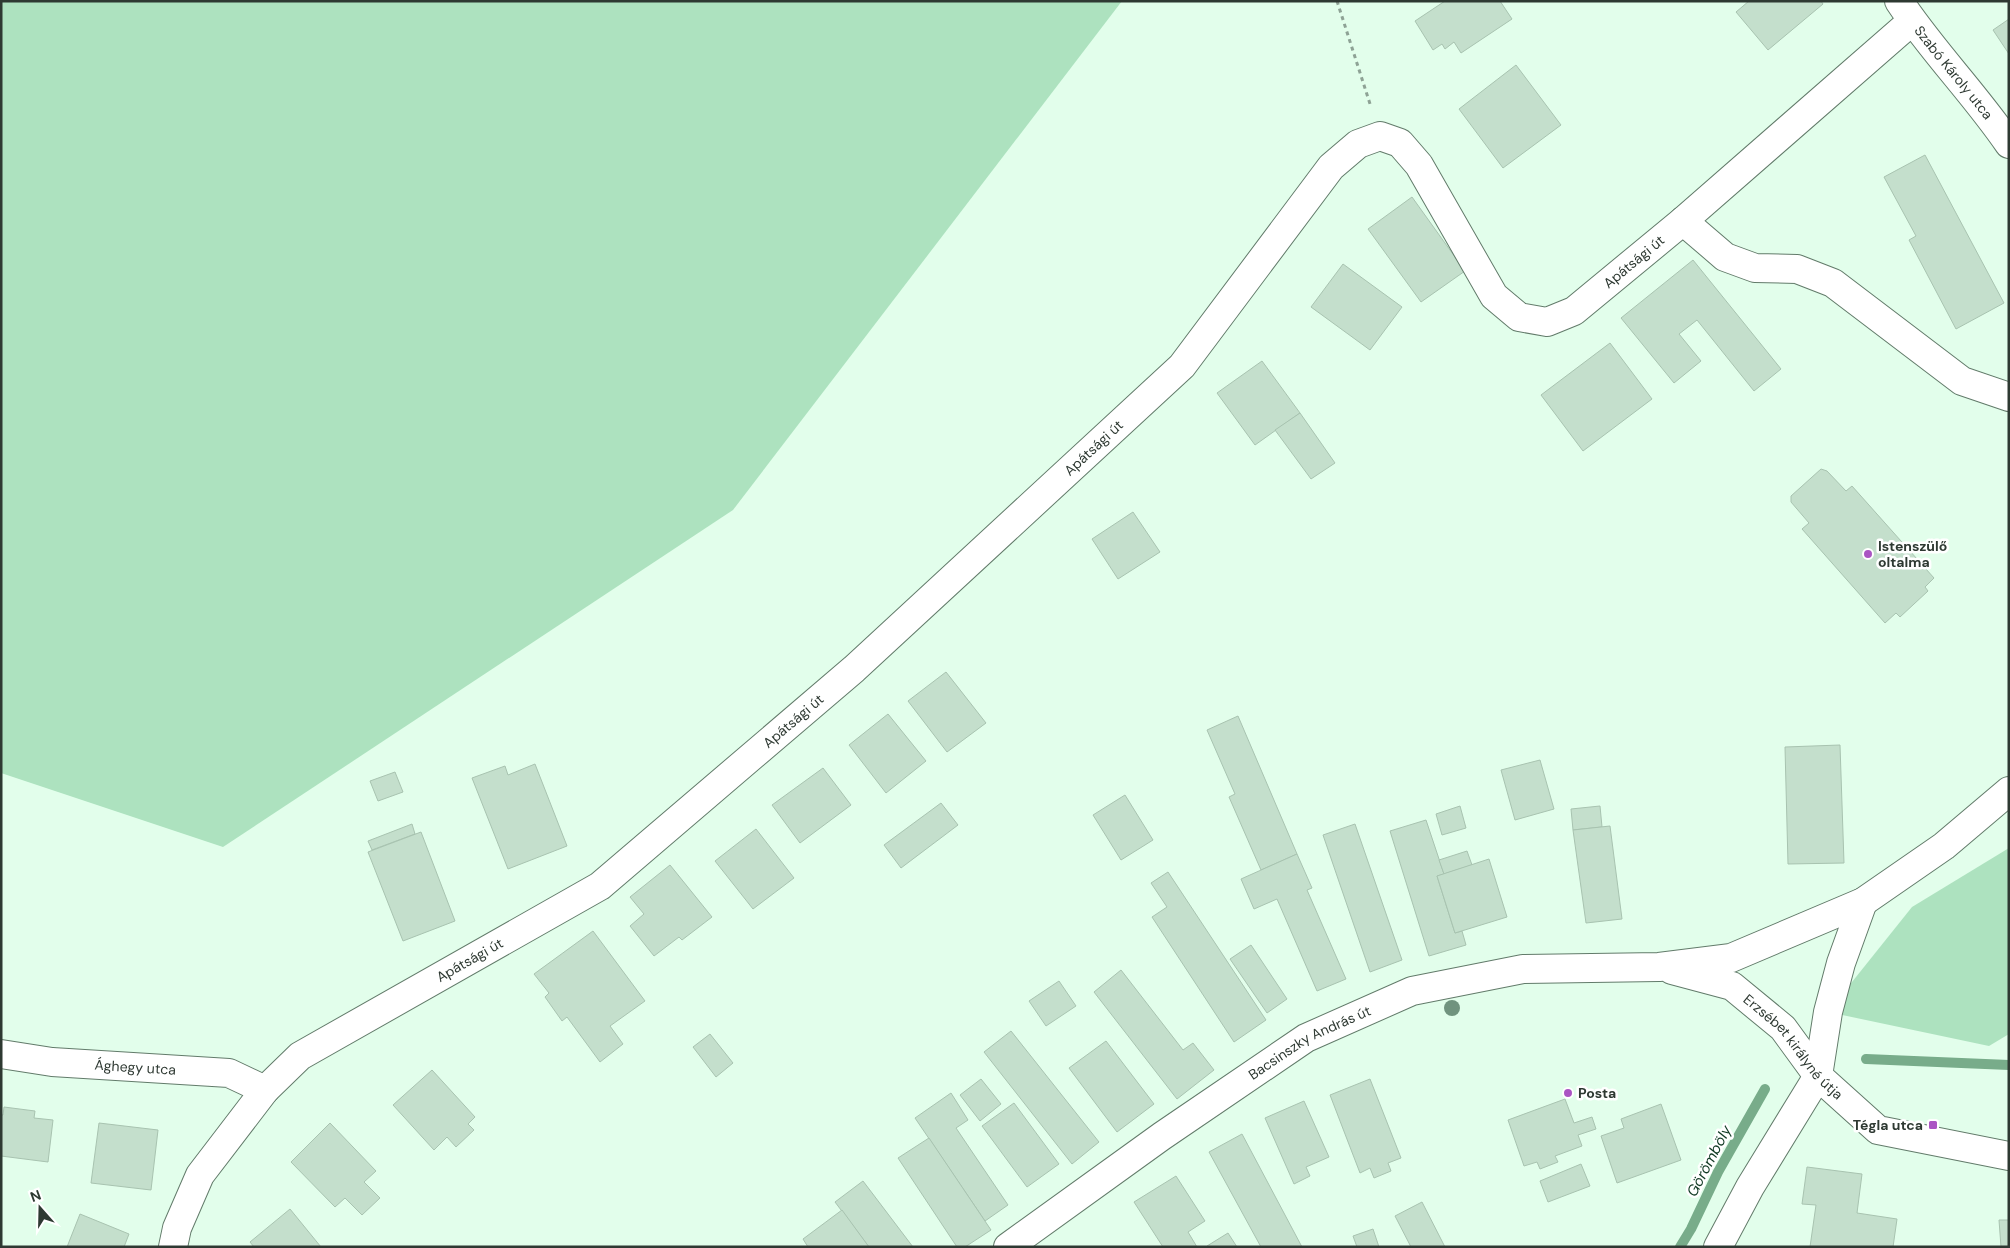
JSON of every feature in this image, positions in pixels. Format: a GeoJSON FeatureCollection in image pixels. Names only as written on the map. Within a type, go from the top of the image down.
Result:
{"type":"FeatureCollection","features":[{"type":"Feature","properties":{"kind":"street","name":"Apátsági út"},"geometry":{"type":"LineString","coordinates":[[172,1247],[177,1228],[200,1175],[265,1090],[300,1056],[600,886],[854,669],[1182,366],[1331,167],[1358,144],[1380,136],[1400,143],[1418,165],[1494,296],[1519,317],[1547,322],[1574,311],[1683,221],[1905,11]]}},
{"type":"Feature","properties":{"kind":"street","name":"Szabó Károly utca"},"geometry":{"type":"LineString","coordinates":[[1905,11],[1989,115],[2009,144]]}},
{"type":"Feature","properties":{"kind":"street"},"geometry":{"type":"LineString","coordinates":[[1683,221],[1725,257],[1755,268],[1797,269],[1833,283],[1962,381],[2009,396]]}},
{"type":"Feature","properties":{"kind":"street"},"geometry":{"type":"LineString","coordinates":[[1659,966],[1731,958],[1863,902],[1944,846],[2009,791]]}},
{"type":"Feature","properties":{"kind":"street"},"geometry":{"type":"LineString","coordinates":[[1718,1247],[1750,1186],[1818,1076],[1828,1012],[1842,963],[1863,902]]}},
{"type":"Feature","properties":{"kind":"street","name":"Erzsébet királyné útja"},"geometry":{"type":"LineString","coordinates":[[1659,966],[1732,986],[1783,1028],[1818,1076],[1878,1130],[2009,1156]]}},
{"type":"Feature","properties":{"kind":"street","name":"Bacsinszky András út"},"geometry":{"type":"LineString","coordinates":[[1008,1247],[1162,1136],[1306,1038],[1412,991],[1523,969],[1659,966]]}},
{"type":"Feature","properties":{"kind":"street","name":"Ághegy utca"},"geometry":{"type":"LineString","coordinates":[[1,1054],[52,1062],[229,1074],[265,1090]]}},
{"type":"Feature","properties":{"kind":"path"},"geometry":{"type":"LineString","coordinates":[[1337,1],[1380,136]]}},
{"type":"Feature","properties":{"kind":"green space"},"geometry":{"type":"Polygon","coordinates":[[[1,1],[1122,1],[733,510],[223,847],[1,773],[1,1]]]}},
{"type":"Feature","properties":{"kind":"green space"},"geometry":{"type":"Polygon","coordinates":[[[2009,848],[2009,1034],[1989,1046],[1828,1012],[1912,907],[2009,848]]]}},
{"type":"Feature","properties":{"kind":"building"},"geometry":{"type":"Polygon","coordinates":[[[1445,1],[1500,1],[1512,19],[1461,53],[1454,42],[1445,49],[1442,44],[1433,50],[1415,21],[1445,1]]]}},
{"type":"Feature","properties":{"kind":"building"},"geometry":{"type":"Polygon","coordinates":[[[1749,1],[1821,1],[1823,4],[1768,50],[1736,12],[1749,1]]]}},
{"type":"Feature","properties":{"kind":"building"},"geometry":{"type":"Polygon","coordinates":[[[2009,19],[2009,54],[1993,30],[2009,19]]]}},
{"type":"Feature","properties":{"kind":"building"},"geometry":{"type":"Polygon","coordinates":[[[1516,65],[1561,125],[1503,168],[1459,109],[1516,65]]]}},
{"type":"Feature","properties":{"kind":"building"},"geometry":{"type":"Polygon","coordinates":[[[1925,155],[2004,303],[1956,329],[1909,240],[1916,236],[1884,177],[1925,155]]]}},
{"type":"Feature","properties":{"kind":"building"},"geometry":{"type":"Polygon","coordinates":[[[1412,197],[1465,271],[1421,302],[1368,229],[1412,197]]]}},
{"type":"Feature","properties":{"kind":"building"},"geometry":{"type":"Polygon","coordinates":[[[1693,260],[1781,369],[1754,391],[1697,320],[1679,334],[1701,361],[1674,383],[1621,318],[1693,260]]]}},
{"type":"Feature","properties":{"kind":"building"},"geometry":{"type":"Polygon","coordinates":[[[1343,264],[1402,307],[1370,350],[1311,307],[1343,264]]]}},
{"type":"Feature","properties":{"kind":"building"},"geometry":{"type":"Polygon","coordinates":[[[1610,343],[1652,399],[1583,451],[1541,395],[1610,343]]]}},
{"type":"Feature","properties":{"kind":"building"},"geometry":{"type":"Polygon","coordinates":[[[1262,361],[1300,413],[1255,445],[1217,393],[1262,361]]]}},
{"type":"Feature","properties":{"kind":"building"},"geometry":{"type":"Polygon","coordinates":[[[1300,413],[1335,463],[1311,479],[1275,430],[1300,413]]]}},
{"type":"Feature","properties":{"kind":"building","name":"Istenszülő oltalma"},"geometry":{"type":"Polygon","coordinates":[[[1821,469],[1827,471],[1846,491],[1852,486],[1934,578],[1925,587],[1928,591],[1900,617],[1896,613],[1885,623],[1802,529],[1809,523],[1791,502],[1791,496],[1821,469]]]}},
{"type":"Feature","properties":{"kind":"building"},"geometry":{"type":"Polygon","coordinates":[[[1133,512],[1160,552],[1118,579],[1092,539],[1133,512]]]}},
{"type":"Feature","properties":{"kind":"building"},"geometry":{"type":"Polygon","coordinates":[[[946,672],[986,723],[947,752],[908,701],[946,672]]]}},
{"type":"Feature","properties":{"kind":"building"},"geometry":{"type":"Polygon","coordinates":[[[888,714],[926,761],[886,793],[849,745],[888,714]]]}},
{"type":"Feature","properties":{"kind":"building"},"geometry":{"type":"Polygon","coordinates":[[[1238,716],[1297,854],[1261,870],[1229,797],[1235,794],[1207,730],[1238,716]]]}},
{"type":"Feature","properties":{"kind":"building"},"geometry":{"type":"Polygon","coordinates":[[[1840,745],[1844,863],[1788,864],[1785,747],[1840,745]]]}},
{"type":"Feature","properties":{"kind":"building"},"geometry":{"type":"Polygon","coordinates":[[[1540,760],[1554,809],[1515,820],[1501,770],[1540,760]]]}},
{"type":"Feature","properties":{"kind":"building"},"geometry":{"type":"Polygon","coordinates":[[[535,764],[567,846],[508,869],[472,778],[505,766],[508,775],[535,764]]]}},
{"type":"Feature","properties":{"kind":"building"},"geometry":{"type":"Polygon","coordinates":[[[823,768],[851,805],[800,843],[772,805],[823,768]]]}},
{"type":"Feature","properties":{"kind":"building"},"geometry":{"type":"Polygon","coordinates":[[[395,772],[403,792],[378,801],[370,781],[395,772]]]}},
{"type":"Feature","properties":{"kind":"building"},"geometry":{"type":"Polygon","coordinates":[[[1125,795],[1153,840],[1121,860],[1093,815],[1125,795]]]}},
{"type":"Feature","properties":{"kind":"building"},"geometry":{"type":"Polygon","coordinates":[[[941,803],[958,825],[901,868],[884,845],[941,803]]]}},
{"type":"Feature","properties":{"kind":"building"},"geometry":{"type":"Polygon","coordinates":[[[1460,806],[1466,828],[1442,835],[1436,814],[1460,806]]]}},
{"type":"Feature","properties":{"kind":"building"},"geometry":{"type":"Polygon","coordinates":[[[1600,806],[1602,827],[1573,830],[1571,809],[1600,806]]]}},
{"type":"Feature","properties":{"kind":"building"},"geometry":{"type":"Polygon","coordinates":[[[1426,820],[1444,874],[1437,876],[1455,933],[1462,931],[1466,945],[1429,956],[1390,831],[1426,820]]]}},
{"type":"Feature","properties":{"kind":"building"},"geometry":{"type":"Polygon","coordinates":[[[412,824],[415,834],[372,850],[368,841],[412,824]]]}},
{"type":"Feature","properties":{"kind":"building"},"geometry":{"type":"Polygon","coordinates":[[[1355,824],[1402,960],[1370,972],[1323,835],[1355,824]]]}},
{"type":"Feature","properties":{"kind":"building"},"geometry":{"type":"Polygon","coordinates":[[[1610,826],[1622,919],[1586,923],[1573,830],[1610,826]]]}},
{"type":"Feature","properties":{"kind":"building"},"geometry":{"type":"Polygon","coordinates":[[[756,829],[794,878],[753,909],[715,861],[756,829]]]}},
{"type":"Feature","properties":{"kind":"building"},"geometry":{"type":"Polygon","coordinates":[[[421,832],[455,921],[403,941],[368,852],[421,832]]]}},
{"type":"Feature","properties":{"kind":"building"},"geometry":{"type":"Polygon","coordinates":[[[1467,851],[1472,865],[1444,874],[1439,860],[1467,851]]]}},
{"type":"Feature","properties":{"kind":"building"},"geometry":{"type":"Polygon","coordinates":[[[1297,854],[1312,888],[1307,890],[1346,979],[1317,991],[1277,899],[1254,909],[1241,879],[1297,854]]]}},
{"type":"Feature","properties":{"kind":"building"},"geometry":{"type":"Polygon","coordinates":[[[1489,859],[1507,917],[1455,933],[1437,876],[1489,859]]]}},
{"type":"Feature","properties":{"kind":"building"},"geometry":{"type":"Polygon","coordinates":[[[670,865],[712,917],[682,940],[679,937],[654,956],[630,926],[644,914],[630,897],[670,865]]]}},
{"type":"Feature","properties":{"kind":"building"},"geometry":{"type":"Polygon","coordinates":[[[1168,872],[1266,1020],[1234,1042],[1152,917],[1167,907],[1151,883],[1168,872]]]}},
{"type":"Feature","properties":{"kind":"building"},"geometry":{"type":"Polygon","coordinates":[[[593,931],[645,1001],[610,1026],[623,1044],[600,1062],[567,1017],[562,1021],[545,997],[549,993],[534,974],[593,931]]]}},
{"type":"Feature","properties":{"kind":"building"},"geometry":{"type":"Polygon","coordinates":[[[1251,945],[1287,999],[1267,1013],[1230,959],[1251,945]]]}},
{"type":"Feature","properties":{"kind":"building"},"geometry":{"type":"Polygon","coordinates":[[[1121,970],[1183,1050],[1193,1043],[1214,1070],[1177,1099],[1094,992],[1121,970]]]}},
{"type":"Feature","properties":{"kind":"building"},"geometry":{"type":"Polygon","coordinates":[[[1059,981],[1076,1006],[1046,1026],[1029,1001],[1059,981]]]}},
{"type":"Feature","properties":{"kind":"building"},"geometry":{"type":"Polygon","coordinates":[[[1011,1031],[1099,1142],[1072,1164],[984,1052],[1011,1031]]]}},
{"type":"Feature","properties":{"kind":"building"},"geometry":{"type":"Polygon","coordinates":[[[710,1034],[733,1063],[716,1077],[693,1047],[710,1034]]]}},
{"type":"Feature","properties":{"kind":"building"},"geometry":{"type":"Polygon","coordinates":[[[1106,1041],[1154,1104],[1117,1132],[1069,1068],[1106,1041]]]}},
{"type":"Feature","properties":{"kind":"building"},"geometry":{"type":"Polygon","coordinates":[[[432,1070],[475,1117],[468,1124],[474,1130],[456,1147],[447,1137],[434,1150],[393,1105],[432,1070]]]}},
{"type":"Feature","properties":{"kind":"building"},"geometry":{"type":"Polygon","coordinates":[[[981,1079],[1001,1104],[980,1121],[960,1095],[981,1079]]]}},
{"type":"Feature","properties":{"kind":"building"},"geometry":{"type":"Polygon","coordinates":[[[1370,1079],[1401,1158],[1388,1163],[1391,1171],[1374,1178],[1370,1168],[1360,1173],[1330,1095],[1370,1079]]]}},
{"type":"Feature","properties":{"kind":"building"},"geometry":{"type":"Polygon","coordinates":[[[951,1093],[968,1120],[956,1128],[1008,1205],[985,1221],[915,1118],[951,1093]]]}},
{"type":"Feature","properties":{"kind":"building"},"geometry":{"type":"Polygon","coordinates":[[[1565,1099],[1574,1123],[1592,1117],[1596,1129],[1578,1135],[1582,1146],[1555,1156],[1558,1162],[1540,1169],[1537,1162],[1524,1166],[1508,1120],[1565,1099]]]}},
{"type":"Feature","properties":{"kind":"building"},"geometry":{"type":"Polygon","coordinates":[[[1304,1101],[1329,1157],[1306,1167],[1310,1176],[1294,1184],[1265,1118],[1304,1101]]]}},
{"type":"Feature","properties":{"kind":"building"},"geometry":{"type":"Polygon","coordinates":[[[1014,1103],[1059,1164],[1027,1187],[982,1126],[1014,1103]]]}},
{"type":"Feature","properties":{"kind":"building"},"geometry":{"type":"Polygon","coordinates":[[[1661,1104],[1681,1160],[1617,1183],[1601,1136],[1624,1128],[1621,1119],[1661,1104]]]}},
{"type":"Feature","properties":{"kind":"building"},"geometry":{"type":"Polygon","coordinates":[[[4,1107],[35,1111],[34,1118],[53,1120],[48,1162],[1,1156],[1,1115],[3,1115],[4,1107]]]}},
{"type":"Feature","properties":{"kind":"building"},"geometry":{"type":"Polygon","coordinates":[[[99,1123],[158,1130],[151,1190],[91,1183],[99,1123]]]}},
{"type":"Feature","properties":{"kind":"building"},"geometry":{"type":"Polygon","coordinates":[[[330,1123],[376,1171],[364,1182],[380,1198],[362,1215],[345,1198],[335,1207],[291,1162],[330,1123]]]}},
{"type":"Feature","properties":{"kind":"building"},"geometry":{"type":"Polygon","coordinates":[[[1242,1134],[1302,1247],[1261,1247],[1209,1152],[1242,1134]]]}},
{"type":"Feature","properties":{"kind":"building"},"geometry":{"type":"Polygon","coordinates":[[[929,1138],[991,1230],[965,1247],[957,1247],[898,1158],[929,1138]]]}},
{"type":"Feature","properties":{"kind":"building"},"geometry":{"type":"Polygon","coordinates":[[[1581,1164],[1590,1186],[1548,1202],[1540,1181],[1581,1164]]]}},
{"type":"Feature","properties":{"kind":"building"},"geometry":{"type":"Polygon","coordinates":[[[1807,1167],[1862,1174],[1857,1213],[1897,1219],[1893,1247],[1810,1247],[1816,1205],[1802,1204],[1807,1167]]]}},
{"type":"Feature","properties":{"kind":"building"},"geometry":{"type":"Polygon","coordinates":[[[1176,1176],[1205,1221],[1188,1232],[1197,1247],[1163,1247],[1134,1202],[1176,1176]]]}},
{"type":"Feature","properties":{"kind":"building"},"geometry":{"type":"Polygon","coordinates":[[[863,1181],[913,1247],[869,1247],[835,1202],[863,1181]]]}},
{"type":"Feature","properties":{"kind":"building"},"geometry":{"type":"Polygon","coordinates":[[[1422,1202],[1445,1247],[1411,1247],[1395,1216],[1422,1202]]]}},
{"type":"Feature","properties":{"kind":"building"},"geometry":{"type":"Polygon","coordinates":[[[290,1209],[321,1247],[254,1247],[250,1242],[290,1209]]]}},
{"type":"Feature","properties":{"kind":"building"},"geometry":{"type":"Polygon","coordinates":[[[842,1210],[869,1247],[808,1247],[803,1239],[842,1210]]]}},
{"type":"Feature","properties":{"kind":"building"},"geometry":{"type":"Polygon","coordinates":[[[80,1214],[129,1234],[124,1247],[67,1247],[80,1214]]]}},
{"type":"Feature","properties":{"kind":"building"},"geometry":{"type":"Polygon","coordinates":[[[1999,1220],[2009,1220],[2009,1247],[2001,1247],[1999,1220]]]}},
{"type":"Feature","properties":{"kind":"building"},"geometry":{"type":"Polygon","coordinates":[[[1373,1229],[1379,1247],[1357,1247],[1353,1236],[1373,1229]]]}},
{"type":"Feature","properties":{"kind":"building"},"geometry":{"type":"Polygon","coordinates":[[[1228,1233],[1237,1247],[1207,1247],[1207,1246],[1228,1233]]]}},
{"type":"Feature","properties":{"kind":"waterway","name":"Görömböly"},"geometry":{"type":"LineString","coordinates":[[1866,1059],[2009,1065]]}},
{"type":"Feature","properties":{"kind":"waterway","name":"Görömböly"},"geometry":{"type":"LineString","coordinates":[[1680,1247],[1691,1229],[1718,1172],[1765,1089]]}},
{"type":"Feature","properties":{"kind":"place","name":"Istenszülő oltalma"},"geometry":{"type":"Point","coordinates":[1868,554]}},
{"type":"Feature","properties":{"kind":"place","name":"Posta"},"geometry":{"type":"Point","coordinates":[1568,1093]}},
{"type":"Feature","properties":{"kind":"place","name":"Tégla utca"},"geometry":{"type":"Point","coordinates":[1933,1125]}}]}
